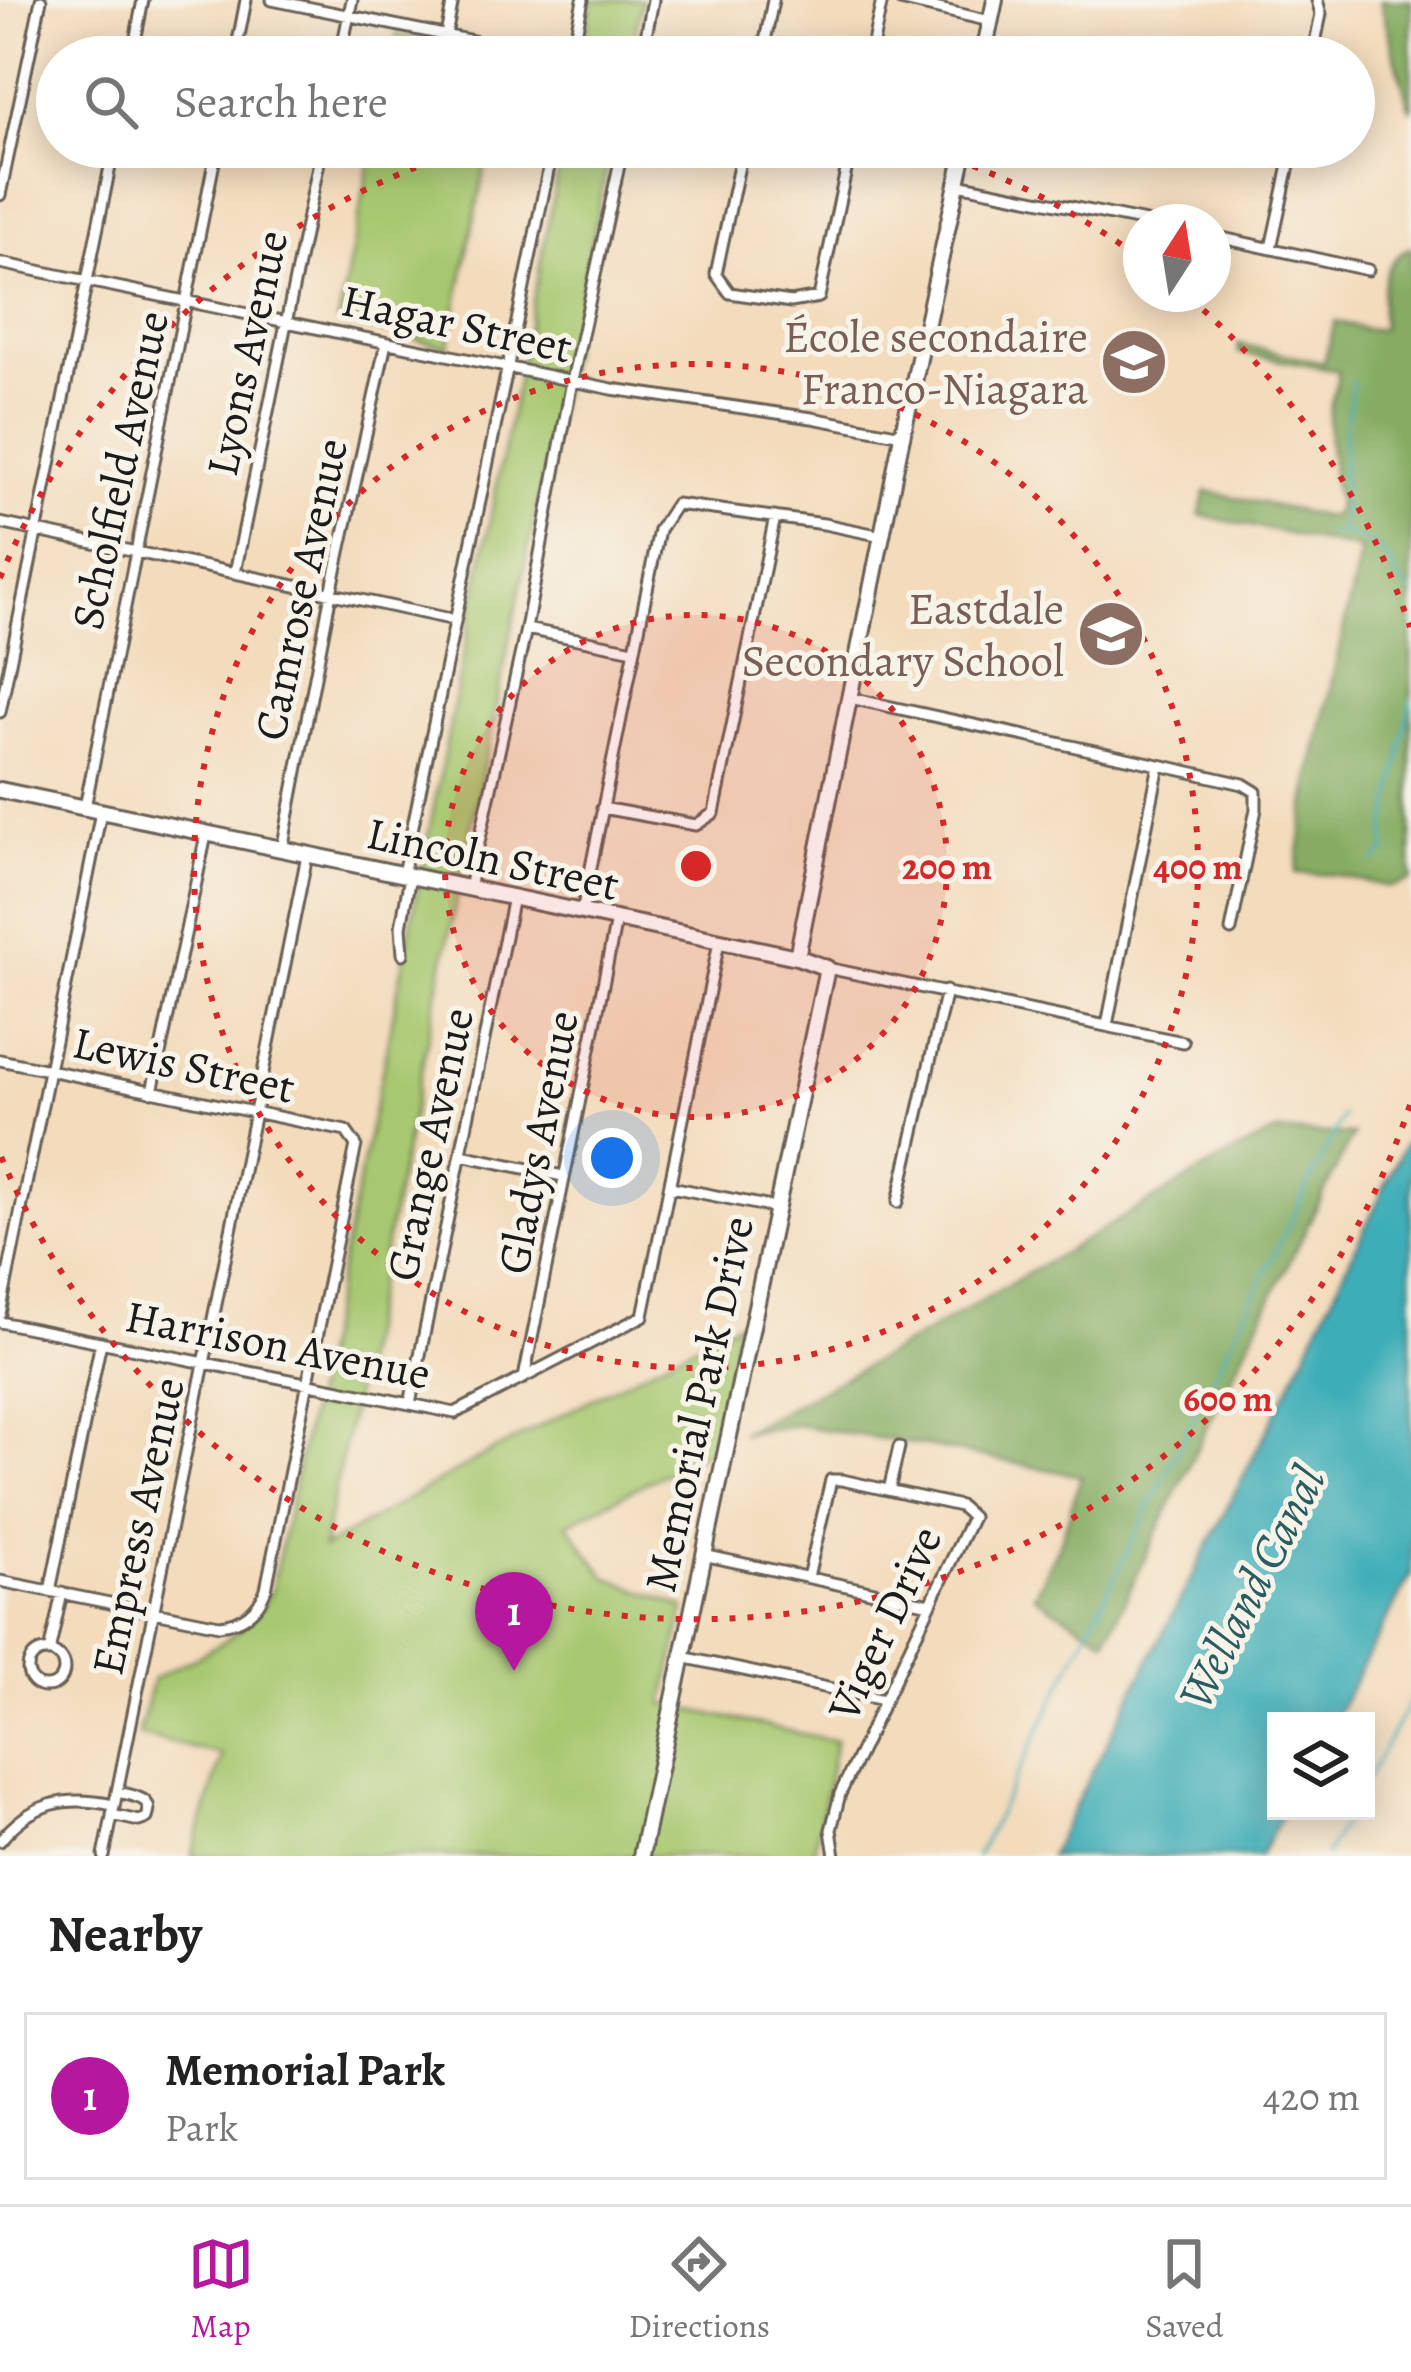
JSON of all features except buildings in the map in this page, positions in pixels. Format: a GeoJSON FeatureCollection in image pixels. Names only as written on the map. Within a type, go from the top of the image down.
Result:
{"type":"FeatureCollection","features":[{"type":"Feature","properties":{"kind":"main road"},"geometry":{"type":"LineString","coordinates":[[987,36],[995,0]]}},
{"type":"Feature","properties":{"kind":"main road"},"geometry":{"type":"LineString","coordinates":[[796,957],[961,168]]}},
{"type":"Feature","properties":{"kind":"main road","name":"Lincoln Street"},"geometry":{"type":"LineString","coordinates":[[0,790],[796,957],[827,968]]}},
{"type":"Feature","properties":{"kind":"main road","name":"Memorial Park Drive"},"geometry":{"type":"LineString","coordinates":[[641,1856],[827,968]]}},
{"type":"Feature","properties":{"kind":"street"},"geometry":{"type":"LineString","coordinates":[[0,195],[41,0]]}},
{"type":"Feature","properties":{"kind":"street"},"geometry":{"type":"LineString","coordinates":[[136,36],[143,0]]}},
{"type":"Feature","properties":{"kind":"street"},"geometry":{"type":"LineString","coordinates":[[239,36],[246,0]]}},
{"type":"Feature","properties":{"kind":"street"},"geometry":{"type":"LineString","coordinates":[[272,0],[451,36]]}},
{"type":"Feature","properties":{"kind":"street"},"geometry":{"type":"LineString","coordinates":[[344,36],[352,0]]}},
{"type":"Feature","properties":{"kind":"street"},"geometry":{"type":"LineString","coordinates":[[446,35],[453,0]]}},
{"type":"Feature","properties":{"kind":"street"},"geometry":{"type":"LineString","coordinates":[[575,36],[583,0]]}},
{"type":"Feature","properties":{"kind":"street"},"geometry":{"type":"LineString","coordinates":[[646,36],[653,0]]}},
{"type":"Feature","properties":{"kind":"street"},"geometry":{"type":"LineString","coordinates":[[766,36],[773,0]]}},
{"type":"Feature","properties":{"kind":"street"},"geometry":{"type":"LineString","coordinates":[[874,36],[882,0]]}},
{"type":"Feature","properties":{"kind":"street"},"geometry":{"type":"LineString","coordinates":[[900,0],[990,21]]}},
{"type":"Feature","properties":{"kind":"street"},"geometry":{"type":"LineString","coordinates":[[1316,36],[1321,14],[1317,0]]}},
{"type":"Feature","properties":{"kind":"street"},"geometry":{"type":"LineString","coordinates":[[0,712],[110,168]]}},
{"type":"Feature","properties":{"kind":"street","name":"Scholfield Avenue"},"geometry":{"type":"LineString","coordinates":[[85,807],[213,168]]}},
{"type":"Feature","properties":{"kind":"street","name":"Lyons Avenue"},"geometry":{"type":"LineString","coordinates":[[235,573],[318,168]]}},
{"type":"Feature","properties":{"kind":"street"},"geometry":{"type":"LineString","coordinates":[[403,954],[407,875],[454,620],[549,168]]}},
{"type":"Feature","properties":{"kind":"street"},"geometry":{"type":"LineString","coordinates":[[469,888],[618,168]]}},
{"type":"Feature","properties":{"kind":"street"},"geometry":{"type":"LineString","coordinates":[[739,168],[716,274],[730,292],[791,302],[819,297],[847,168]]}},
{"type":"Feature","properties":{"kind":"street"},"geometry":{"type":"LineString","coordinates":[[1271,248],[1288,168]]}},
{"type":"Feature","properties":{"kind":"street"},"geometry":{"type":"LineString","coordinates":[[958,184],[1123,217]]}},
{"type":"Feature","properties":{"kind":"street"},"geometry":{"type":"LineString","coordinates":[[1231,240],[1368,270]]}},
{"type":"Feature","properties":{"kind":"street","name":"Hagar Street"},"geometry":{"type":"LineString","coordinates":[[0,263],[572,381],[902,435]]}},
{"type":"Feature","properties":{"kind":"street","name":"Camrose Avenue"},"geometry":{"type":"LineString","coordinates":[[281,850],[386,343]]}},
{"type":"Feature","properties":{"kind":"street"},"geometry":{"type":"LineString","coordinates":[[582,912],[658,530],[676,504],[882,536]]}},
{"type":"Feature","properties":{"kind":"street"},"geometry":{"type":"LineString","coordinates":[[602,808],[696,825],[715,813],[776,518]]}},
{"type":"Feature","properties":{"kind":"street"},"geometry":{"type":"LineString","coordinates":[[0,523],[454,620]]}},
{"type":"Feature","properties":{"kind":"street"},"geometry":{"type":"LineString","coordinates":[[526,629],[634,650]]}},
{"type":"Feature","properties":{"kind":"street"},"geometry":{"type":"LineString","coordinates":[[850,698],[1243,784],[1258,799],[1231,930]]}},
{"type":"Feature","properties":{"kind":"street"},"geometry":{"type":"LineString","coordinates":[[1107,1025],[1159,765]]}},
{"type":"Feature","properties":{"kind":"street"},"geometry":{"type":"LineString","coordinates":[[0,1318],[101,812]]}},
{"type":"Feature","properties":{"kind":"street"},"geometry":{"type":"LineString","coordinates":[[152,1092],[206,835]]}},
{"type":"Feature","properties":{"kind":"street","name":"Empress Avenue"},"geometry":{"type":"LineString","coordinates":[[104,1856],[308,856]]}},
{"type":"Feature","properties":{"kind":"street","name":"Grange Avenue"},"geometry":{"type":"LineString","coordinates":[[410,1404],[513,897]]}},
{"type":"Feature","properties":{"kind":"street","name":"Gladys Avenue"},"geometry":{"type":"LineString","coordinates":[[524,1378],[616,920]]}},
{"type":"Feature","properties":{"kind":"street","name":"Harrison Avenue"},"geometry":{"type":"LineString","coordinates":[[0,1318],[455,1414],[643,1316],[719,942]]}},
{"type":"Feature","properties":{"kind":"street","name":"Lincoln Street"},"geometry":{"type":"LineString","coordinates":[[827,968],[1183,1042]]}},
{"type":"Feature","properties":{"kind":"street"},"geometry":{"type":"LineString","coordinates":[[898,1202],[946,992]]}},
{"type":"Feature","properties":{"kind":"street","name":"Lewis Street"},"geometry":{"type":"LineString","coordinates":[[0,1060],[346,1131],[352,1137],[356,1145],[307,1384]]}},
{"type":"Feature","properties":{"kind":"street"},"geometry":{"type":"LineString","coordinates":[[461,1155],[562,1176]]}},
{"type":"Feature","properties":{"kind":"street"},"geometry":{"type":"LineString","coordinates":[[670,1187],[776,1208]]}},
{"type":"Feature","properties":{"kind":"street"},"geometry":{"type":"LineString","coordinates":[[49,1652],[101,1342]]}},
{"type":"Feature","properties":{"kind":"street"},"geometry":{"type":"LineString","coordinates":[[0,1580],[219,1625],[241,1620],[259,1605],[266,1589],[307,1384]]}},
{"type":"Feature","properties":{"kind":"street"},"geometry":{"type":"LineString","coordinates":[[890,1490],[899,1447]]}},
{"type":"Feature","properties":{"kind":"street","name":"Viger Drive"},"geometry":{"type":"LineString","coordinates":[[808,1577],[831,1480],[960,1506],[972,1517],[836,1804],[831,1831],[836,1856]]}},
{"type":"Feature","properties":{"kind":"street"},"geometry":{"type":"LineString","coordinates":[[703,1555],[929,1604]]}},
{"type":"Feature","properties":{"kind":"street"},"geometry":{"type":"LineString","coordinates":[[682,1657],[884,1700]]}},
{"type":"Feature","properties":{"kind":"street"},"geometry":{"type":"LineString","coordinates":[[0,1841],[19,1822],[59,1802],[81,1799],[139,1821],[147,1818],[149,1804],[143,1798],[117,1792]]}},
{"type":"Feature","properties":{"kind":"green space"},"geometry":{"type":"Polygon","coordinates":[[[592,0],[642,0],[634,36],[585,36],[592,0]]]}},
{"type":"Feature","properties":{"kind":"green space"},"geometry":{"type":"Polygon","coordinates":[[[1380,0],[1411,0],[1411,111],[1407,101],[1380,0]]]}},
{"type":"Feature","properties":{"kind":"green space"},"geometry":{"type":"Polygon","coordinates":[[[369,168],[485,168],[448,347],[338,321],[369,168]]]}},
{"type":"Feature","properties":{"kind":"green space"},"geometry":{"type":"Polygon","coordinates":[[[559,168],[607,168],[323,1548],[474,1461],[738,1322],[714,1447],[567,1524],[606,1577],[685,1608],[664,1704],[836,1741],[813,1856],[192,1856],[222,1755],[138,1735],[153,1679],[234,1634],[271,1592],[382,1072],[559,168]]]}},
{"type":"Feature","properties":{"kind":"green space"},"geometry":{"type":"Polygon","coordinates":[[[1411,248],[1411,880],[1390,887],[1336,875],[1296,873],[1310,779],[1361,550],[1200,515],[1206,491],[1327,517],[1335,514],[1329,420],[1338,371],[1239,353],[1238,344],[1324,363],[1335,321],[1382,329],[1387,272],[1411,248]]]}},
{"type":"Feature","properties":{"kind":"green space"},"geometry":{"type":"Polygon","coordinates":[[[1276,1132],[1353,1135],[1106,1640],[1034,1596],[1062,1538],[1081,1476],[796,1425],[741,1433],[923,1335],[1276,1132]]]}},
{"type":"Feature","properties":{"kind":"water","name":"Welland Canal"},"geometry":{"type":"Polygon","coordinates":[[[1411,1131],[1411,1575],[1338,1712],[1267,1712],[1267,1820],[1279,1820],[1260,1856],[1049,1856],[1292,1381],[1411,1131]]]}},
{"type":"Feature","properties":{"kind":"waterway"},"geometry":{"type":"LineString","coordinates":[[1342,533],[1344,438],[1353,383]]}},
{"type":"Feature","properties":{"kind":"waterway"},"geometry":{"type":"LineString","coordinates":[[1327,534],[1356,537],[1376,547],[1411,592]]}},
{"type":"Feature","properties":{"kind":"waterway"},"geometry":{"type":"LineString","coordinates":[[1375,861],[1386,851],[1385,834],[1411,700]]}},
{"type":"Feature","properties":{"kind":"waterway"},"geometry":{"type":"LineString","coordinates":[[977,1856],[1343,1115]]}},
{"type":"Feature","properties":{"kind":"waterway"},"geometry":{"type":"LineString","coordinates":[[1375,1765],[1411,1699]]}},
{"type":"Feature","properties":{"kind":"waterway"},"geometry":{"type":"LineString","coordinates":[[1325,1856],[1345,1820]]}},
{"type":"Feature","properties":{"kind":"place","name":"École secondaire Franco-Niagara"},"geometry":{"type":"Point","coordinates":[1134,362]}},
{"type":"Feature","properties":{"kind":"place","name":"Eastdale Secondary School"},"geometry":{"type":"Point","coordinates":[1111,634]}},
{"type":"Feature","properties":{"kind":"place","name":"Memorial Park"},"geometry":{"type":"Point","coordinates":[514,1671]}}]}
